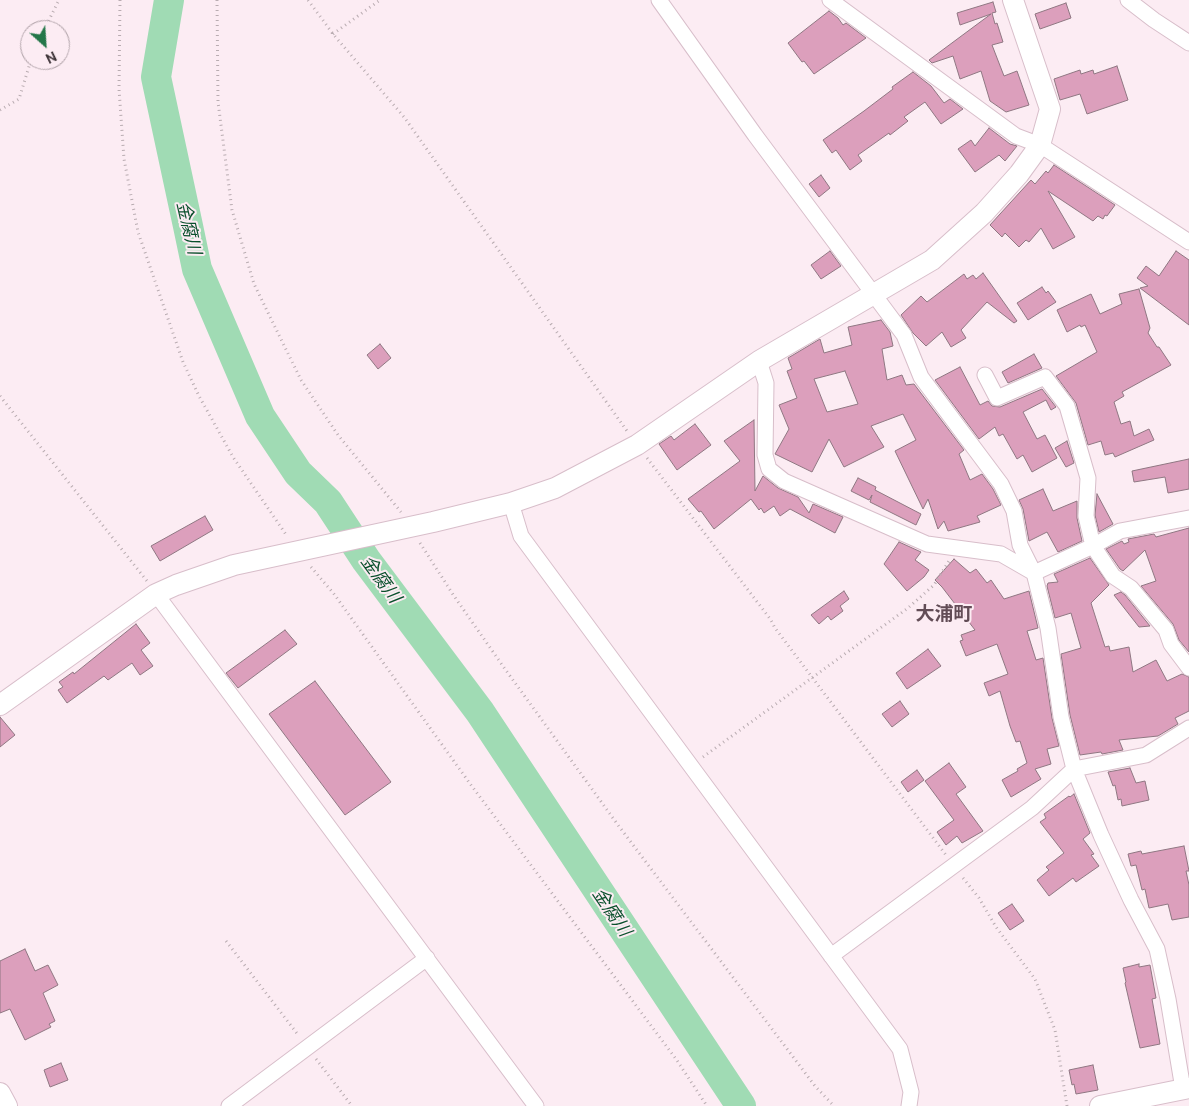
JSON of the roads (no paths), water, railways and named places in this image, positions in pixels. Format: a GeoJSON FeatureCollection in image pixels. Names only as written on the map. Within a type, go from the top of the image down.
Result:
{"type":"FeatureCollection","features":[{"type":"Feature","properties":{"kind":"street"},"geometry":{"type":"LineString","coordinates":[[658,0],[755,135],[904,335],[921,377],[1001,484],[1014,510],[1020,545],[1034,574],[1048,628],[1061,717],[1074,769],[1104,843],[1157,949],[1186,1089],[1100,1106]]}},
{"type":"Feature","properties":{"kind":"street"},"geometry":{"type":"LineString","coordinates":[[830,0],[1016,136],[1040,145],[1189,242]]}},
{"type":"Feature","properties":{"kind":"street"},"geometry":{"type":"LineString","coordinates":[[0,705],[156,594],[176,585],[234,565],[511,503],[555,488],[637,445],[759,361],[932,260],[984,213],[1019,174],[1040,145],[1050,109],[1013,0]]}},
{"type":"Feature","properties":{"kind":"street"},"geometry":{"type":"LineString","coordinates":[[1128,0],[1189,43]]}},
{"type":"Feature","properties":{"kind":"street"},"geometry":{"type":"LineString","coordinates":[[759,361],[766,383],[766,455],[769,469],[784,481],[927,544],[1001,554],[1034,574]]}},
{"type":"Feature","properties":{"kind":"street"},"geometry":{"type":"LineString","coordinates":[[985,375],[997,398],[1044,377],[1068,406],[1088,478],[1086,516],[1093,546],[1113,576],[1131,588],[1166,630],[1171,644],[1189,668]]}},
{"type":"Feature","properties":{"kind":"street"},"geometry":{"type":"LineString","coordinates":[[511,503],[521,536],[900,1050],[911,1092],[910,1106]]}},
{"type":"Feature","properties":{"kind":"street"},"geometry":{"type":"LineString","coordinates":[[1034,574],[1093,546],[1120,530],[1189,518]]}},
{"type":"Feature","properties":{"kind":"street"},"geometry":{"type":"LineString","coordinates":[[156,594],[536,1106]]}},
{"type":"Feature","properties":{"kind":"street"},"geometry":{"type":"LineString","coordinates":[[831,956],[1032,808],[1074,769],[1146,755],[1189,728]]}},
{"type":"Feature","properties":{"kind":"street"},"geometry":{"type":"LineString","coordinates":[[230,1106],[426,958]]}},
{"type":"Feature","properties":{"kind":"street"},"geometry":{"type":"LineString","coordinates":[[0,1092],[7,1106]]}},
{"type":"Feature","properties":{"kind":"waterway","name":"金腐川"},"geometry":{"type":"LineString","coordinates":[[169,0],[156,77],[197,269],[260,416],[298,473],[328,502],[366,560],[480,712],[741,1106]]}},
{"type":"Feature","properties":{"kind":"district","name":"大浦町"},"geometry":{"type":"Point","coordinates":[944,614]}}]}
